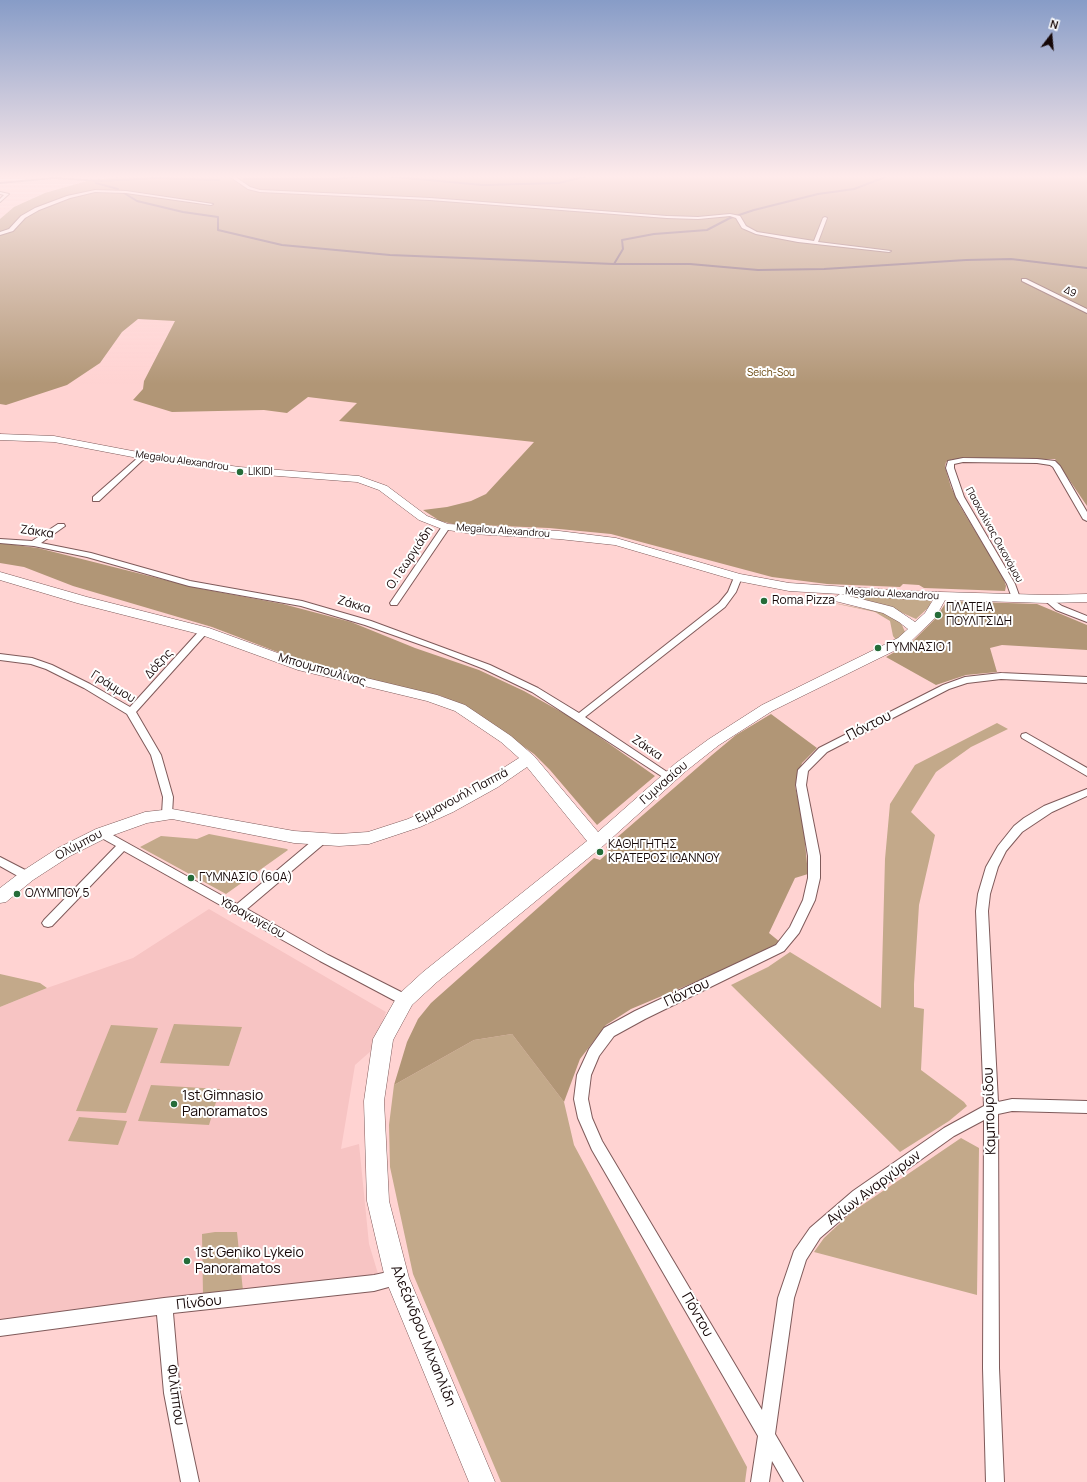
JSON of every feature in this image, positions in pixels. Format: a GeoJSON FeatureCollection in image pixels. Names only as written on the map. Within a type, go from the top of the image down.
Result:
{"type":"FeatureCollection","features":[{"type":"Feature","properties":{"kind":"street"},"geometry":{"type":"LineString","coordinates":[[842,245],[889,251]]}},
{"type":"Feature","properties":{"kind":"street","name":"Δ9"},"geometry":{"type":"LineString","coordinates":[[1024,280],[1087,311]]}},
{"type":"Feature","properties":{"kind":"street","name":"Megalou Alexandrou"},"geometry":{"type":"LineString","coordinates":[[0,437],[48,438],[143,456],[252,471],[332,476],[365,480],[383,488],[423,518],[446,527],[559,535],[616,542],[738,577],[804,590],[1047,599],[1087,598]]}},
{"type":"Feature","properties":{"kind":"street"},"geometry":{"type":"LineString","coordinates":[[96,499],[143,456]]}},
{"type":"Feature","properties":{"kind":"street","name":"Πασχαλίνας Οικονόμου"},"geometry":{"type":"LineString","coordinates":[[1016,598],[1011,584],[960,497],[950,464],[954,461],[1037,461],[1052,463],[1056,466],[1087,518]]}},
{"type":"Feature","properties":{"kind":"street"},"geometry":{"type":"LineString","coordinates":[[34,544],[62,526]]}},
{"type":"Feature","properties":{"kind":"street","name":"Ο. Γεωργιάδη"},"geometry":{"type":"LineString","coordinates":[[394,603],[446,527]]}},
{"type":"Feature","properties":{"kind":"street","name":"Ζάκκα"},"geometry":{"type":"LineString","coordinates":[[0,540],[34,544],[88,555],[189,583],[302,604],[368,623],[487,667],[535,690],[669,778]]}},
{"type":"Feature","properties":{"kind":"street","name":"Μπουμπουλίνας"},"geometry":{"type":"LineString","coordinates":[[1,577],[82,600],[204,631],[303,667],[432,698],[460,708],[506,739],[529,758],[597,842]]}},
{"type":"Feature","properties":{"kind":"street"},"geometry":{"type":"LineString","coordinates":[[578,717],[722,605],[732,592],[738,577]]}},
{"type":"Feature","properties":{"kind":"street"},"geometry":{"type":"LineString","coordinates":[[804,590],[888,610],[904,619],[916,630]]}},
{"type":"Feature","properties":{"kind":"street","name":"Γυμνασίου"},"geometry":{"type":"LineString","coordinates":[[405,1000],[468,945],[597,842],[669,778],[714,742],[749,718],[903,641],[916,630],[932,611],[941,596]]}},
{"type":"Feature","properties":{"kind":"street"},"geometry":{"type":"LineString","coordinates":[[1047,599],[1059,608],[1087,619]]}},
{"type":"Feature","properties":{"kind":"street","name":"Δόξης"},"geometry":{"type":"LineString","coordinates":[[131,712],[204,631]]}},
{"type":"Feature","properties":{"kind":"street","name":"Γράμμου"},"geometry":{"type":"LineString","coordinates":[[0,657],[32,661],[49,667],[87,686],[131,712],[156,755],[166,790],[167,814]]}},
{"type":"Feature","properties":{"kind":"street","name":"Πόντου"},"geometry":{"type":"LineString","coordinates":[[794,1482],[597,1145],[586,1118],[581,1099],[584,1074],[594,1053],[609,1032],[640,1015],[780,948],[795,930],[809,900],[814,878],[813,849],[801,785],[803,770],[823,750],[946,687],[965,680],[1001,676],[1087,680]]}},
{"type":"Feature","properties":{"kind":"street"},"geometry":{"type":"LineString","coordinates":[[1026,736],[1087,774]]}},
{"type":"Feature","properties":{"kind":"street","name":"Εμμανουήλ Παππά"},"geometry":{"type":"LineString","coordinates":[[167,814],[288,836],[322,839],[369,838],[414,823],[478,791],[529,758]]}},
{"type":"Feature","properties":{"kind":"street","name":"Καμπουρίδου"},"geometry":{"type":"LineString","coordinates":[[995,1482],[992,1368],[991,1109],[982,911],[984,894],[988,876],[1002,849],[1023,825],[1048,809],[1087,792]]}},
{"type":"Feature","properties":{"kind":"street","name":"Ολύμπου"},"geometry":{"type":"LineString","coordinates":[[0,897],[27,876],[64,852],[102,833],[140,820],[167,814]]}},
{"type":"Feature","properties":{"kind":"street","name":"Υδραγωγείου"},"geometry":{"type":"LineString","coordinates":[[102,833],[365,981],[405,1000]]}},
{"type":"Feature","properties":{"kind":"street"},"geometry":{"type":"LineString","coordinates":[[238,910],[322,839]]}},
{"type":"Feature","properties":{"kind":"street"},"geometry":{"type":"LineString","coordinates":[[48,924],[123,845]]}},
{"type":"Feature","properties":{"kind":"street"},"geometry":{"type":"LineString","coordinates":[[0,861],[27,876]]}},
{"type":"Feature","properties":{"kind":"street","name":"Aλεξάνδρου Mιχαηλίδη"},"geometry":{"type":"LineString","coordinates":[[405,1000],[383,1039],[374,1101],[378,1201],[397,1278],[482,1482]]}},
{"type":"Feature","properties":{"kind":"street"},"geometry":{"type":"LineString","coordinates":[[991,1109],[1012,1106],[1087,1107]]}},
{"type":"Feature","properties":{"kind":"street","name":"Αγίων Αναργύρων"},"geometry":{"type":"LineString","coordinates":[[760,1482],[786,1298],[799,1256],[815,1233],[858,1196],[949,1132],[991,1109]]}},
{"type":"Feature","properties":{"kind":"street","name":"Πίνδου"},"geometry":{"type":"LineString","coordinates":[[0,1328],[164,1306],[374,1283],[397,1278]]}},
{"type":"Feature","properties":{"kind":"street","name":"Φιλίππου"},"geometry":{"type":"LineString","coordinates":[[164,1306],[172,1393],[190,1482]]}},
{"type":"Feature","properties":{"kind":"shaded area"},"geometry":{"type":"Polygon","coordinates":[[[849,596],[930,599],[931,602],[929,607],[916,619],[885,605],[849,596]]]}},
{"type":"Feature","properties":{"kind":"shaded area"},"geometry":{"type":"Polygon","coordinates":[[[814,599],[890,614],[902,625],[905,632],[896,640],[893,636],[890,621],[875,612],[814,599]]]}},
{"type":"Feature","properties":{"kind":"shaded area"},"geometry":{"type":"Polygon","coordinates":[[[997,723],[1008,729],[971,747],[936,772],[911,812],[935,835],[919,905],[914,984],[914,1007],[924,1009],[921,1070],[964,1102],[967,1106],[949,1121],[900,1152],[731,985],[768,967],[790,952],[881,1008],[885,859],[890,804],[915,765],[997,723]]]}},
{"type":"Feature","properties":{"kind":"shaded area"},"geometry":{"type":"Polygon","coordinates":[[[209,834],[288,850],[226,894],[140,847],[161,836],[197,839],[209,834]]]}},
{"type":"Feature","properties":{"kind":"shaded area","name":"1st Gimnasio Panoramatos"},"geometry":{"type":"Polygon","coordinates":[[[209,909],[386,1012],[372,1050],[355,1065],[341,1149],[359,1144],[369,1244],[379,1277],[0,1322],[0,1007],[47,988],[133,958],[209,909]]]}},
{"type":"Feature","properties":{"kind":"shaded area"},"geometry":{"type":"Polygon","coordinates":[[[0,974],[40,983],[47,988],[0,1007],[0,974]]]}},
{"type":"Feature","properties":{"kind":"shaded area"},"geometry":{"type":"Polygon","coordinates":[[[174,1024],[242,1027],[229,1066],[160,1063],[174,1024]]]}},
{"type":"Feature","properties":{"kind":"shaded area"},"geometry":{"type":"Polygon","coordinates":[[[111,1025],[158,1028],[126,1113],[76,1111],[111,1025]]]}},
{"type":"Feature","properties":{"kind":"shaded area"},"geometry":{"type":"Polygon","coordinates":[[[512,1034],[564,1102],[574,1145],[747,1467],[745,1482],[501,1482],[413,1274],[390,1167],[389,1125],[394,1085],[474,1040],[512,1034]]]}},
{"type":"Feature","properties":{"kind":"shaded area"},"geometry":{"type":"Polygon","coordinates":[[[151,1085],[220,1089],[209,1125],[138,1121],[151,1085]]]}},
{"type":"Feature","properties":{"kind":"shaded area"},"geometry":{"type":"Polygon","coordinates":[[[79,1117],[127,1121],[118,1145],[68,1141],[79,1117]]]}},
{"type":"Feature","properties":{"kind":"shaded area"},"geometry":{"type":"Polygon","coordinates":[[[961,1138],[979,1148],[977,1295],[814,1252],[824,1238],[852,1212],[961,1138]]]}},
{"type":"Feature","properties":{"kind":"shaded area"},"geometry":{"type":"Polygon","coordinates":[[[215,1232],[237,1232],[243,1291],[203,1295],[202,1234],[215,1232]]]}},
{"type":"Feature","properties":{"kind":"green space","name":"Seich-Sou"},"geometry":{"type":"Polygon","coordinates":[[[0,245],[1087,245],[1087,506],[1055,459],[953,459],[946,462],[945,467],[951,487],[960,506],[1003,577],[1006,586],[1005,591],[924,588],[919,585],[903,584],[900,587],[827,584],[772,577],[611,534],[549,528],[453,524],[440,521],[423,510],[447,507],[471,501],[486,494],[534,442],[339,421],[357,403],[308,397],[287,413],[264,410],[172,412],[133,400],[143,389],[144,381],[175,321],[138,319],[122,332],[100,363],[67,385],[6,405],[0,404],[0,245]]]}},
{"type":"Feature","properties":{"kind":"green space"},"geometry":{"type":"Polygon","coordinates":[[[0,543],[38,548],[197,588],[283,604],[351,622],[415,648],[479,670],[524,691],[574,719],[655,776],[597,825],[550,770],[534,754],[475,712],[441,696],[327,671],[212,627],[73,586],[24,567],[0,563],[0,543]]]}},
{"type":"Feature","properties":{"kind":"green space"},"geometry":{"type":"Polygon","coordinates":[[[947,601],[1037,604],[1087,625],[1087,650],[1002,645],[990,648],[997,672],[966,675],[936,685],[886,657],[912,642],[935,619],[947,601]]]}},
{"type":"Feature","properties":{"kind":"green space"},"geometry":{"type":"Polygon","coordinates":[[[771,714],[817,748],[802,763],[795,786],[803,822],[808,874],[795,878],[769,933],[780,942],[745,961],[631,1009],[606,1025],[580,1059],[564,1102],[512,1034],[474,1040],[394,1085],[407,1042],[418,1019],[431,1003],[594,858],[600,860],[609,852],[606,847],[712,755],[736,735],[771,714]]]}},
{"type":"Feature","properties":{"kind":"waterway"},"geometry":{"type":"LineString","coordinates":[[284,245],[390,255],[614,264]]}},
{"type":"Feature","properties":{"kind":"waterway"},"geometry":{"type":"LineString","coordinates":[[614,264],[623,249],[623,245]]}},
{"type":"Feature","properties":{"kind":"waterway"},"geometry":{"type":"LineString","coordinates":[[614,264],[690,264],[758,270],[824,269],[966,260],[1011,259],[1087,268]]}},
{"type":"Feature","properties":{"kind":"place","name":"LIKIDI"},"geometry":{"type":"Point","coordinates":[240,472]}},
{"type":"Feature","properties":{"kind":"place","name":"Roma Pizza"},"geometry":{"type":"Point","coordinates":[764,601]}},
{"type":"Feature","properties":{"kind":"place","name":"ΠΛΑΤΕΙΑ ΠΟΥΛΙΤΣΙΔΗ"},"geometry":{"type":"Point","coordinates":[938,615]}},
{"type":"Feature","properties":{"kind":"place","name":"ΓΥΜΝΑΣΙΟ 1"},"geometry":{"type":"Point","coordinates":[878,648]}},
{"type":"Feature","properties":{"kind":"place","name":"ΚΑΘΗΓΗΤΗΣ ΚΡΑΤΕΡΟΣ ΙΩΑΝΝΟΥ"},"geometry":{"type":"Point","coordinates":[600,852]}},
{"type":"Feature","properties":{"kind":"place","name":"ΓΥΜΝΑΣΙΟ (60Α)"},"geometry":{"type":"Point","coordinates":[191,878]}},
{"type":"Feature","properties":{"kind":"place","name":"ΟΛΥΜΠΟΥ 5"},"geometry":{"type":"Point","coordinates":[17,894]}},
{"type":"Feature","properties":{"kind":"place","name":"1st Gimnasio Panoramatos"},"geometry":{"type":"Point","coordinates":[174,1104]}},
{"type":"Feature","properties":{"kind":"place","name":"1st Geniko Lykeio Panoramatos"},"geometry":{"type":"Point","coordinates":[187,1261]}}]}
